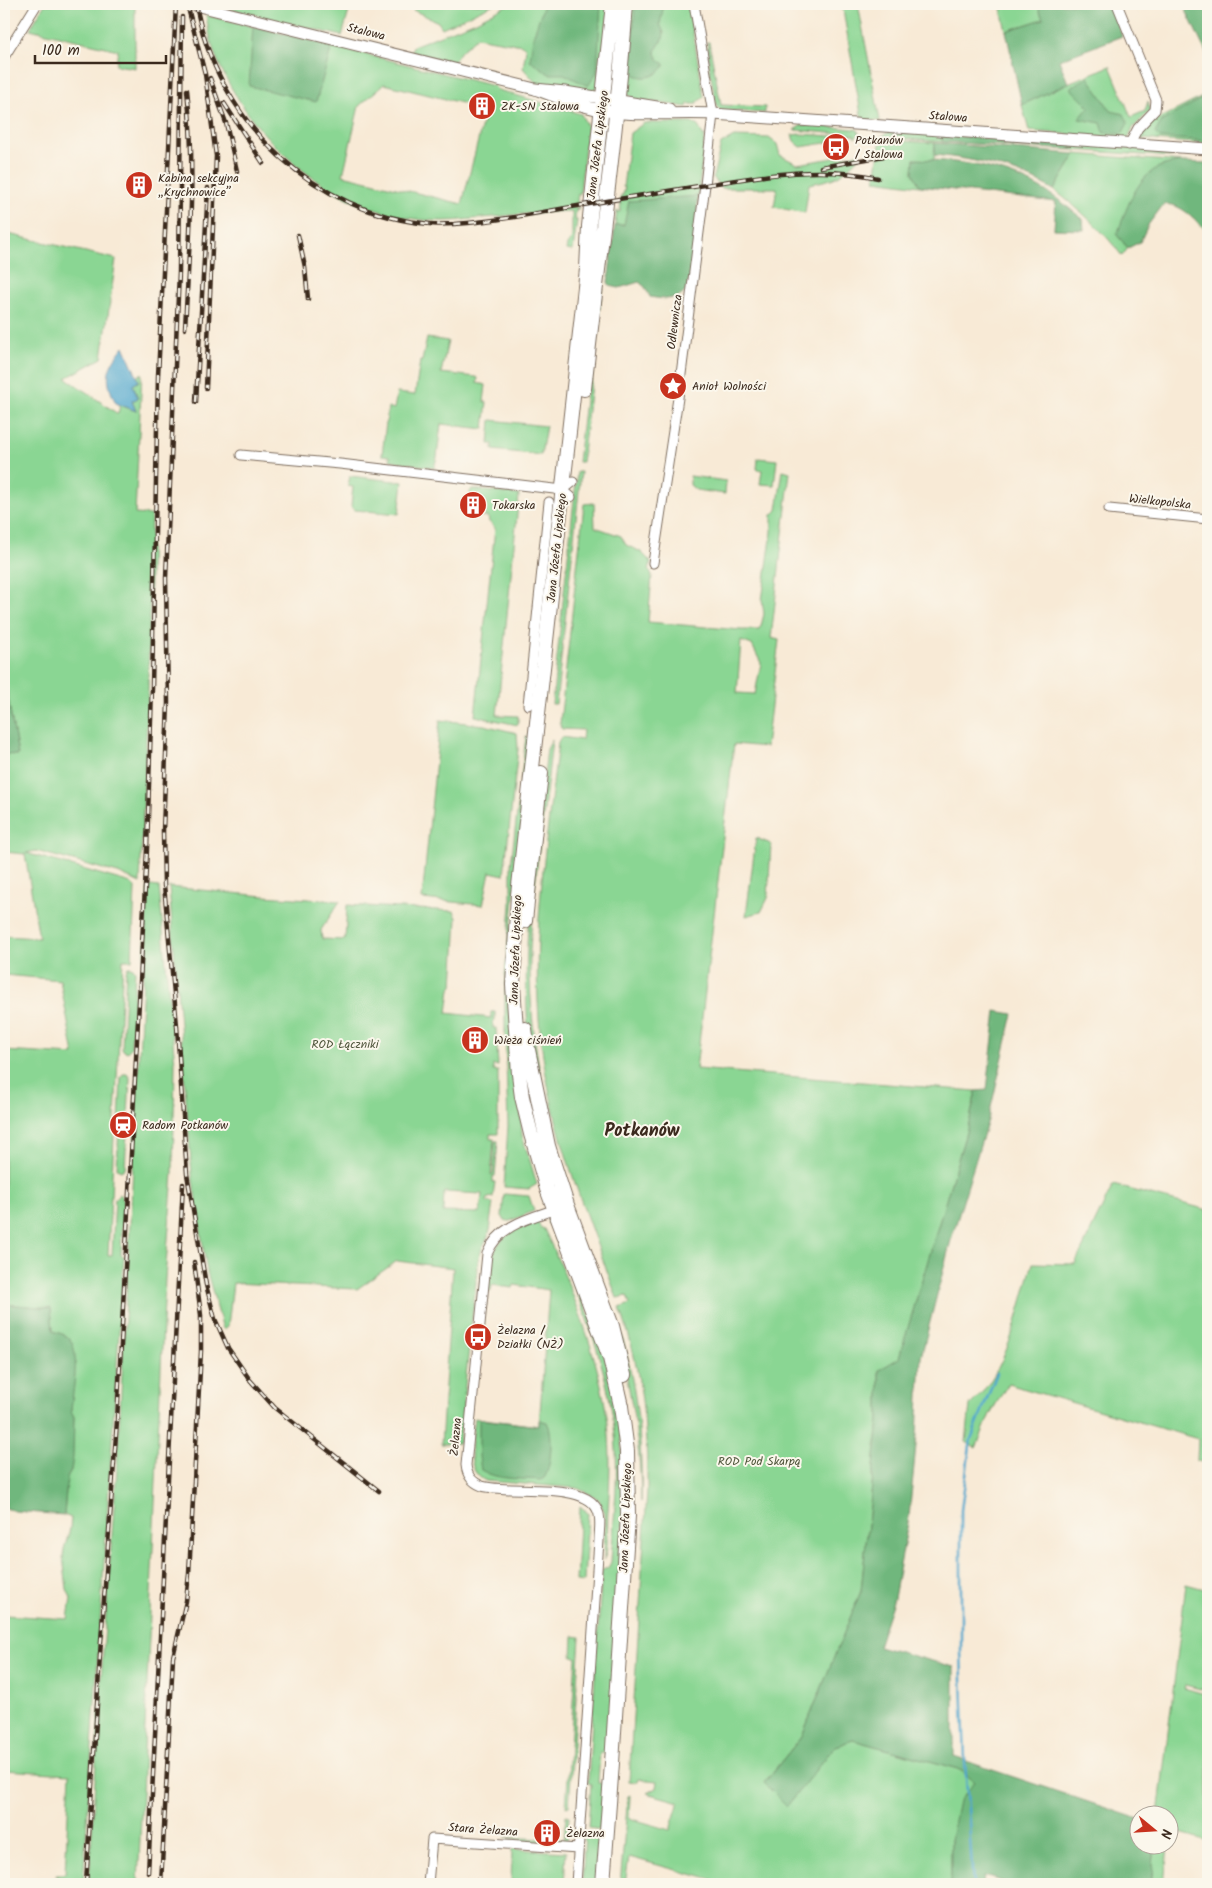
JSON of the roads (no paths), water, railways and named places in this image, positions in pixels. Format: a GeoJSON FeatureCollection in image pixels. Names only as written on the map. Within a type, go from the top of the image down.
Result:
{"type":"FeatureCollection","features":[{"type":"Feature","properties":{"kind":"main road","name":"Jana Józefa Lipskiego"},"geometry":{"type":"LineString","coordinates":[[610,106],[613,4]]}},
{"type":"Feature","properties":{"kind":"main road","name":"Jana Józefa Lipskiego"},"geometry":{"type":"LineString","coordinates":[[611,1884],[623,1746],[636,1538],[637,1456],[629,1396],[614,1333],[533,1143],[521,1089],[514,1012],[514,970],[518,895],[569,490],[610,106],[626,4]]}},
{"type":"Feature","properties":{"kind":"main road","name":"Jana Józefa Lipskiego"},"geometry":{"type":"LineString","coordinates":[[561,1207],[610,1358],[619,1394],[627,1451],[628,1516],[602,1884]]}},
{"type":"Feature","properties":{"kind":"street"},"geometry":{"type":"LineString","coordinates":[[4,57],[37,4]]}},
{"type":"Feature","properties":{"kind":"street","name":"Stalowa"},"geometry":{"type":"LineString","coordinates":[[190,4],[535,89],[565,92],[610,106],[1129,145],[1208,149]]}},
{"type":"Feature","properties":{"kind":"street","name":"Odlewnicza"},"geometry":{"type":"LineString","coordinates":[[653,563],[678,398],[711,131],[712,114],[694,4]]}},
{"type":"Feature","properties":{"kind":"street"},"geometry":{"type":"LineString","coordinates":[[1117,4],[1156,100],[1155,110],[1138,128],[1129,145]]}},
{"type":"Feature","properties":{"kind":"street"},"geometry":{"type":"LineString","coordinates":[[691,113],[706,122],[711,131],[718,121],[726,115]]}},
{"type":"Feature","properties":{"kind":"street"},"geometry":{"type":"LineString","coordinates":[[241,455],[340,464],[569,490]]}},
{"type":"Feature","properties":{"kind":"street"},"geometry":{"type":"LineString","coordinates":[[528,705],[550,502]]}},
{"type":"Feature","properties":{"kind":"street","name":"Wielkopolska"},"geometry":{"type":"LineString","coordinates":[[1109,509],[1208,519]]}},
{"type":"Feature","properties":{"kind":"street","name":"Żelazna"},"geometry":{"type":"LineString","coordinates":[[561,1207],[508,1227],[494,1241],[487,1254],[466,1465],[470,1479],[482,1486],[579,1496],[590,1500],[599,1513],[599,1540],[576,1884]]}},
{"type":"Feature","properties":{"kind":"street","name":"Stara Żelazna"},"geometry":{"type":"LineString","coordinates":[[428,1884],[432,1839],[578,1848]]}},
{"type":"Feature","properties":{"kind":"water"},"geometry":{"type":"Polygon","coordinates":[[[124,346],[139,381],[133,385],[138,398],[132,401],[136,411],[116,403],[109,386],[108,380],[111,367],[124,346]]]}},
{"type":"Feature","properties":{"kind":"waterway"},"geometry":{"type":"LineString","coordinates":[[973,1884],[965,1761],[961,1652],[961,1510],[971,1439],[997,1373]]}},
{"type":"Feature","properties":{"kind":"railway"},"geometry":{"type":"LineString","coordinates":[[86,1884],[117,1421],[147,849],[158,376],[176,4]]}},
{"type":"Feature","properties":{"kind":"railway"},"geometry":{"type":"LineString","coordinates":[[187,4],[205,74],[216,156],[206,388]]}},
{"type":"Feature","properties":{"kind":"railway"},"geometry":{"type":"LineString","coordinates":[[196,4],[207,47],[215,67],[236,106],[263,140],[295,170],[312,182],[349,202],[388,217],[433,224],[454,224],[490,221],[788,173],[833,172],[878,178]]}},
{"type":"Feature","properties":{"kind":"railway"},"geometry":{"type":"LineString","coordinates":[[182,17],[179,272],[166,578],[168,703],[163,831],[164,885],[177,1026],[187,1174],[206,1285],[215,1319],[228,1348],[250,1380],[275,1408],[379,1491]]}},
{"type":"Feature","properties":{"kind":"railway"},"geometry":{"type":"LineString","coordinates":[[210,78],[226,123],[237,171]]}},
{"type":"Feature","properties":{"kind":"railway"},"geometry":{"type":"LineString","coordinates":[[185,329],[191,179],[190,120],[187,90]]}},
{"type":"Feature","properties":{"kind":"railway"},"geometry":{"type":"LineString","coordinates":[[224,103],[263,163]]}},
{"type":"Feature","properties":{"kind":"railway"},"geometry":{"type":"LineString","coordinates":[[821,167],[884,156]]}},
{"type":"Feature","properties":{"kind":"railway"},"geometry":{"type":"LineString","coordinates":[[196,402],[208,188]]}},
{"type":"Feature","properties":{"kind":"railway"},"geometry":{"type":"LineString","coordinates":[[298,235],[305,267],[308,299]]}},
{"type":"Feature","properties":{"kind":"railway"},"geometry":{"type":"LineString","coordinates":[[148,1873],[183,1184]]}},
{"type":"Feature","properties":{"kind":"railway"},"geometry":{"type":"LineString","coordinates":[[161,1884],[173,1657],[186,1601],[189,1574],[201,1351],[201,1315],[194,1262]]}},
{"type":"Feature","properties":{"kind":"place","name":"ZK-SN Stalowa"},"geometry":{"type":"Point","coordinates":[482,106]}},
{"type":"Feature","properties":{"kind":"place","name":"Potkanów / Stalowa"},"geometry":{"type":"Point","coordinates":[836,147]}},
{"type":"Feature","properties":{"kind":"place","name":"Kabina sekcyjna „Krychnowice”"},"geometry":{"type":"Point","coordinates":[139,185]}},
{"type":"Feature","properties":{"kind":"place","name":"Anioł Wolności"},"geometry":{"type":"Point","coordinates":[673,386]}},
{"type":"Feature","properties":{"kind":"place","name":"Tokarska"},"geometry":{"type":"Point","coordinates":[473,505]}},
{"type":"Feature","properties":{"kind":"place","name":"Wieża ciśnień"},"geometry":{"type":"Point","coordinates":[475,1040]}},
{"type":"Feature","properties":{"kind":"place","name":"Radom Potkanów"},"geometry":{"type":"Point","coordinates":[123,1125]}},
{"type":"Feature","properties":{"kind":"place","name":"Żelazna / Działki (NŻ)"},"geometry":{"type":"Point","coordinates":[478,1337]}},
{"type":"Feature","properties":{"kind":"place","name":"Żelazna"},"geometry":{"type":"Point","coordinates":[547,1833]}},
{"type":"Feature","properties":{"kind":"district","name":"Potkanów"},"geometry":{"type":"Point","coordinates":[642,1131]}},
{"type":"Feature","properties":{"kind":"park label","name":"ROD Łączniki"},"geometry":{"type":"Point","coordinates":[345,1044]}},
{"type":"Feature","properties":{"kind":"park label","name":"ROD Pod Skarpą"},"geometry":{"type":"Point","coordinates":[759,1461]}}]}
